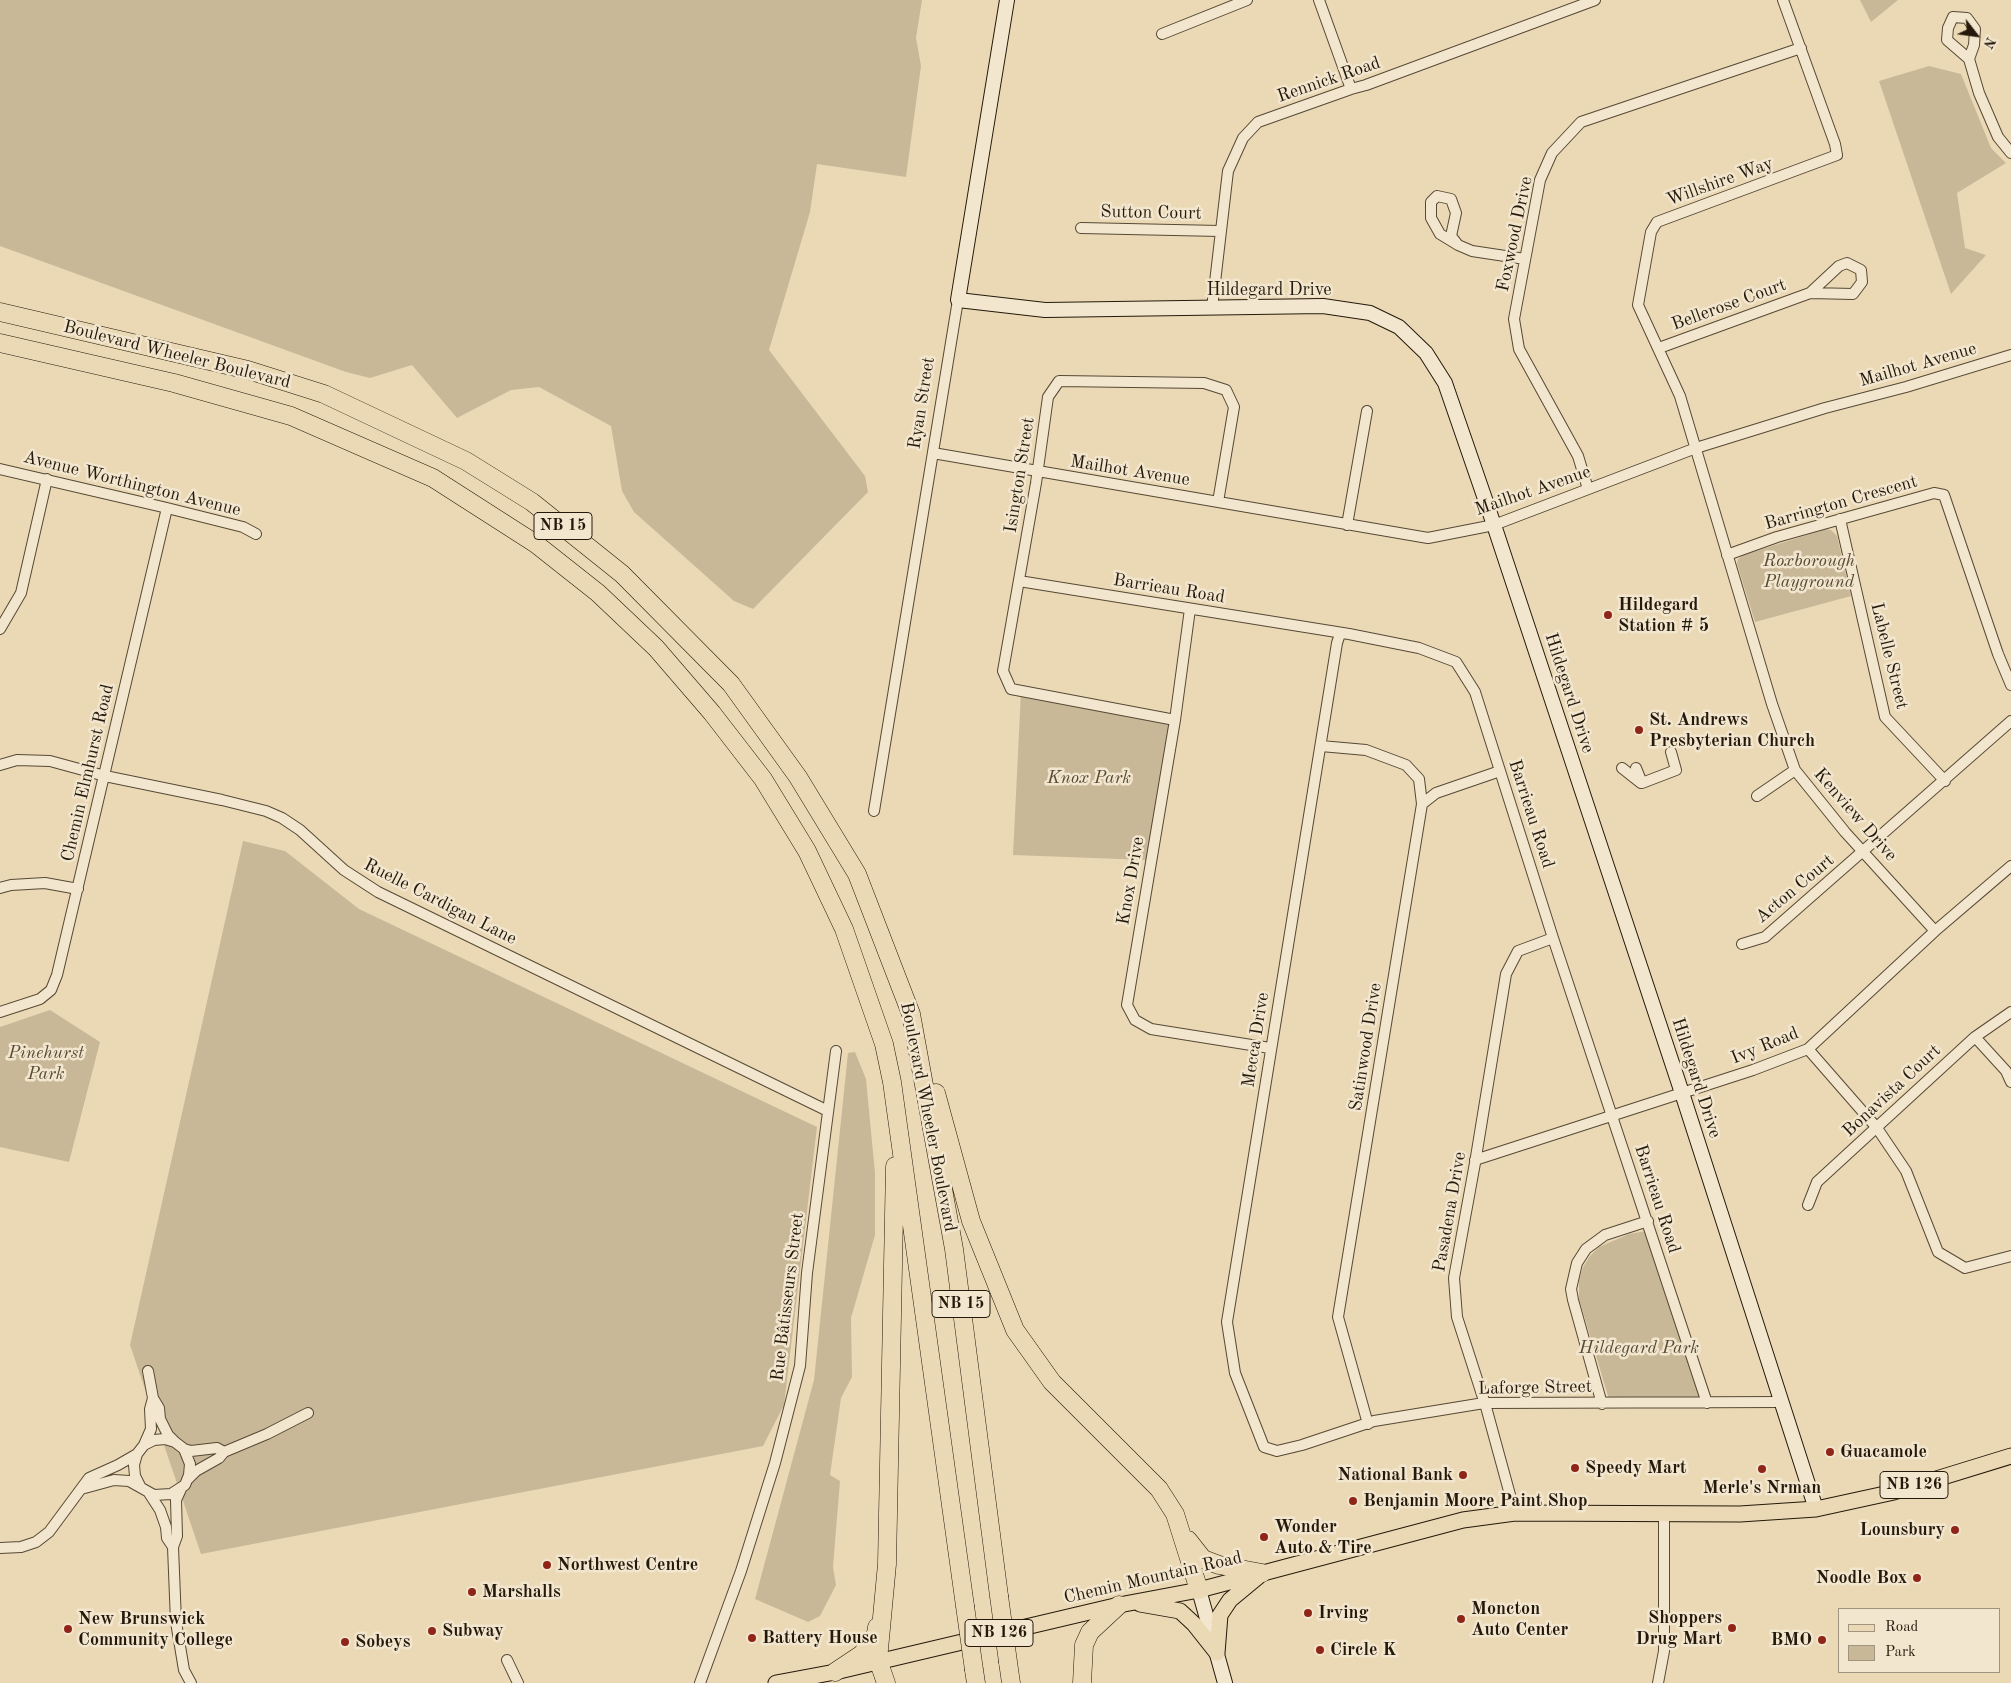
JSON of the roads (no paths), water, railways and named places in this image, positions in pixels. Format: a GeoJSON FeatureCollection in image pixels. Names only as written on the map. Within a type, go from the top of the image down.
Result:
{"type":"FeatureCollection","features":[{"type":"Feature","properties":{"kind":"highway","name":"Boulevard Wheeler Boulevard"},"geometry":{"type":"LineString","coordinates":[[0,312],[248,370],[324,394],[466,461],[532,502],[622,574],[731,684],[798,777],[858,874],[911,1014],[954,1249],[1011,1683]]}},
{"type":"Feature","properties":{"kind":"highway","name":"Boulevard Wheeler Boulevard"},"geometry":{"type":"LineString","coordinates":[[0,344],[174,383],[291,416],[433,478],[536,544],[598,593],[656,648],[712,713],[763,779],[807,851],[844,929],[884,1044],[892,1082],[975,1676]]}},
{"type":"Feature","properties":{"kind":"highway"},"geometry":{"type":"LineString","coordinates":[[911,1014],[922,1043],[971,1221],[1015,1330],[1052,1382],[1159,1489],[1175,1514],[1200,1590]]}},
{"type":"Feature","properties":{"kind":"highway"},"geometry":{"type":"LineString","coordinates":[[884,1044],[896,1172],[886,1537],[887,1564],[878,1660],[886,1683]]}},
{"type":"Feature","properties":{"kind":"highway"},"geometry":{"type":"LineString","coordinates":[[1180,1530],[1203,1559],[1219,1566],[1262,1573]]}},
{"type":"Feature","properties":{"kind":"highway"},"geometry":{"type":"LineString","coordinates":[[835,1672],[862,1654],[876,1634],[886,1537]]}},
{"type":"Feature","properties":{"kind":"highway"},"geometry":{"type":"LineString","coordinates":[[1082,1683],[1084,1645],[1091,1630],[1125,1604]]}},
{"type":"Feature","properties":{"kind":"main road","name":"Chemin Mountain Road"},"geometry":{"type":"LineString","coordinates":[[776,1683],[835,1672],[878,1660],[1125,1604],[1200,1590],[1463,1520],[1515,1513],[1740,1514],[1816,1509],[1894,1492],[2011,1456]]}},
{"type":"Feature","properties":{"kind":"main road"},"geometry":{"type":"LineString","coordinates":[[1217,1653],[1220,1615],[1230,1600],[1262,1573]]}},
{"type":"Feature","properties":{"kind":"main road"},"geometry":{"type":"LineString","coordinates":[[1125,1604],[1180,1611],[1194,1624],[1217,1653]]}},
{"type":"Feature","properties":{"kind":"street","name":"Ryan Street"},"geometry":{"type":"LineString","coordinates":[[874,811],[1007,0]]}},
{"type":"Feature","properties":{"kind":"street"},"geometry":{"type":"LineString","coordinates":[[1162,34],[1247,0]]}},
{"type":"Feature","properties":{"kind":"street"},"geometry":{"type":"LineString","coordinates":[[1319,0],[1351,89]]}},
{"type":"Feature","properties":{"kind":"street","name":"Rennick Road"},"geometry":{"type":"LineString","coordinates":[[1212,308],[1228,171],[1243,138],[1258,122],[1366,85],[1595,0]]}},
{"type":"Feature","properties":{"kind":"street","name":"Willshire Way"},"geometry":{"type":"LineString","coordinates":[[1696,448],[1680,396],[1638,305],[1651,232],[1657,222],[1837,155],[1835,144],[1784,0]]}},
{"type":"Feature","properties":{"kind":"street","name":"Foxwood Drive"},"geometry":{"type":"LineString","coordinates":[[1588,489],[1578,456],[1519,349],[1514,319],[1540,180],[1552,153],[1581,122],[1801,48]]}},
{"type":"Feature","properties":{"kind":"street"},"geometry":{"type":"LineString","coordinates":[[1969,59],[1979,93],[1998,137],[2011,153]]}},
{"type":"Feature","properties":{"kind":"street"},"geometry":{"type":"LineString","coordinates":[[1458,245],[1451,236],[1456,213],[1451,199],[1437,196],[1431,202],[1431,218],[1440,234],[1458,245],[1472,251],[1525,258]]}},
{"type":"Feature","properties":{"kind":"street","name":"Sutton Court"},"geometry":{"type":"LineString","coordinates":[[1081,228],[1220,231]]}},
{"type":"Feature","properties":{"kind":"street","name":"Bellerose Court"},"geometry":{"type":"LineString","coordinates":[[1659,348],[1810,293],[1853,294],[1862,282],[1861,270],[1846,263],[1839,266],[1810,293]]}},
{"type":"Feature","properties":{"kind":"street","name":"Hildegard Drive"},"geometry":{"type":"LineString","coordinates":[[958,300],[1045,310],[1323,306],[1370,313],[1399,327],[1426,353],[1445,383],[1494,525],[1682,1093],[1816,1509]]}},
{"type":"Feature","properties":{"kind":"street","name":"Mailhot Avenue"},"geometry":{"type":"LineString","coordinates":[[933,453],[1428,538],[1494,525],[1696,448],[1825,408],[1906,387],[2011,355]]}},
{"type":"Feature","properties":{"kind":"street","name":"Isington Street"},"geometry":{"type":"LineString","coordinates":[[1175,720],[1011,689],[1003,671],[1020,581],[1048,397],[1059,381],[1204,383],[1226,390],[1234,407],[1218,502]]}},
{"type":"Feature","properties":{"kind":"street"},"geometry":{"type":"LineString","coordinates":[[1347,525],[1367,411]]}},
{"type":"Feature","properties":{"kind":"street","name":"Kenview Drive"},"geometry":{"type":"LineString","coordinates":[[1696,448],[1772,704],[1795,770],[1845,832],[1935,931]]}},
{"type":"Feature","properties":{"kind":"street","name":"Avenue Worthington Avenue"},"geometry":{"type":"LineString","coordinates":[[0,469],[243,527],[256,534]]}},
{"type":"Feature","properties":{"kind":"street"},"geometry":{"type":"LineString","coordinates":[[0,629],[21,593],[48,479]]}},
{"type":"Feature","properties":{"kind":"street","name":"Barrington Crescent"},"geometry":{"type":"LineString","coordinates":[[1727,555],[1777,537],[1934,492],[1944,495],[1998,654],[2011,684]]}},
{"type":"Feature","properties":{"kind":"street","name":"Chemin Elmhurst Road"},"geometry":{"type":"LineString","coordinates":[[0,1012],[40,999],[51,990],[58,975],[156,547],[167,508]]}},
{"type":"Feature","properties":{"kind":"street","name":"Labelle Street"},"geometry":{"type":"LineString","coordinates":[[1840,519],[1885,717],[1945,781]]}},
{"type":"Feature","properties":{"kind":"street","name":"Barrieau Road"},"geometry":{"type":"LineString","coordinates":[[1020,581],[1419,648],[1456,662],[1475,692],[1553,938],[1613,1114],[1707,1403]]}},
{"type":"Feature","properties":{"kind":"street","name":"Knox Drive"},"geometry":{"type":"LineString","coordinates":[[1190,609],[1175,720],[1127,1005],[1135,1020],[1151,1029],[1270,1048]]}},
{"type":"Feature","properties":{"kind":"street","name":"Mecca Drive"},"geometry":{"type":"LineString","coordinates":[[1264,1446],[1235,1373],[1227,1322],[1270,1048],[1340,634]]}},
{"type":"Feature","properties":{"kind":"street"},"geometry":{"type":"LineString","coordinates":[[1864,852],[2011,721]]}},
{"type":"Feature","properties":{"kind":"street","name":"Satinwood Drive"},"geometry":{"type":"LineString","coordinates":[[1321,746],[1366,750],[1406,765],[1419,779],[1422,804],[1338,1317],[1368,1424]]}},
{"type":"Feature","properties":{"kind":"street"},"geometry":{"type":"LineString","coordinates":[[1642,784],[1676,770],[1671,752]]}},
{"type":"Feature","properties":{"kind":"street","name":"Ruelle Cardigan Lane"},"geometry":{"type":"LineString","coordinates":[[0,765],[17,760],[50,761],[105,776],[266,811],[282,818],[300,830],[344,870],[378,892],[828,1111]]}},
{"type":"Feature","properties":{"kind":"street"},"geometry":{"type":"LineString","coordinates":[[1622,768],[1642,784]]}},
{"type":"Feature","properties":{"kind":"street"},"geometry":{"type":"LineString","coordinates":[[1636,768],[1642,784]]}},
{"type":"Feature","properties":{"kind":"street"},"geometry":{"type":"LineString","coordinates":[[1756,796],[1795,770]]}},
{"type":"Feature","properties":{"kind":"street"},"geometry":{"type":"LineString","coordinates":[[1422,804],[1436,793],[1500,771]]}},
{"type":"Feature","properties":{"kind":"street","name":"Acton Court"},"geometry":{"type":"LineString","coordinates":[[1742,944],[1765,937],[1864,852]]}},
{"type":"Feature","properties":{"kind":"street","name":"Ivy Road"},"geometry":{"type":"LineString","coordinates":[[1475,1160],[1753,1070],[1808,1049],[1935,931],[2011,866]]}},
{"type":"Feature","properties":{"kind":"street"},"geometry":{"type":"LineString","coordinates":[[0,888],[11,885],[45,883],[78,889]]}},
{"type":"Feature","properties":{"kind":"street","name":"Pasadena Drive"},"geometry":{"type":"LineString","coordinates":[[1515,1513],[1457,1317],[1454,1278],[1506,974],[1518,951],[1553,938]]}},
{"type":"Feature","properties":{"kind":"street","name":"Bonavista Court"},"geometry":{"type":"LineString","coordinates":[[1808,1205],[1817,1182],[1975,1037],[2011,1012]]}},
{"type":"Feature","properties":{"kind":"street"},"geometry":{"type":"LineString","coordinates":[[1975,1037],[2006,1071],[2011,1082]]}},
{"type":"Feature","properties":{"kind":"street"},"geometry":{"type":"LineString","coordinates":[[1808,1049],[1877,1128],[1906,1171],[1938,1252],[1965,1268],[2011,1256]]}},
{"type":"Feature","properties":{"kind":"street","name":"Rue Bâtisseurs Street"},"geometry":{"type":"LineString","coordinates":[[700,1683],[744,1562],[775,1463],[800,1366],[807,1273],[836,1051]]}},
{"type":"Feature","properties":{"kind":"street"},"geometry":{"type":"LineString","coordinates":[[1602,1404],[1571,1290],[1576,1263],[1586,1249],[1605,1235],[1648,1221]]}},
{"type":"Feature","properties":{"kind":"street"},"geometry":{"type":"LineString","coordinates":[[148,1371],[153,1398],[164,1429],[175,1442],[184,1449],[191,1451],[217,1448],[224,1452]]}},
{"type":"Feature","properties":{"kind":"street"},"geometry":{"type":"LineString","coordinates":[[0,1548],[21,1548],[36,1542],[49,1532],[88,1478],[118,1465],[137,1454],[144,1445],[151,1429],[150,1409],[153,1398]]}},
{"type":"Feature","properties":{"kind":"street","name":"Laforge Street"},"geometry":{"type":"LineString","coordinates":[[1264,1446],[1277,1451],[1302,1446],[1374,1421],[1484,1403],[1782,1402]]}},
{"type":"Feature","properties":{"kind":"street"},"geometry":{"type":"LineString","coordinates":[[172,1547],[177,1536],[176,1500],[187,1480],[196,1471],[219,1458],[224,1452],[267,1434],[308,1413]]}},
{"type":"Feature","properties":{"kind":"street"},"geometry":{"type":"LineString","coordinates":[[144,1445],[159,1439],[175,1442]]}},
{"type":"Feature","properties":{"kind":"street"},"geometry":{"type":"LineString","coordinates":[[184,1449],[190,1464],[187,1480]]}},
{"type":"Feature","properties":{"kind":"street"},"geometry":{"type":"LineString","coordinates":[[137,1454],[134,1470],[140,1486]]}},
{"type":"Feature","properties":{"kind":"street"},"geometry":{"type":"LineString","coordinates":[[81,1489],[114,1480],[129,1481],[149,1493],[163,1517],[167,1538],[172,1547],[176,1622],[184,1670],[191,1683]]}},
{"type":"Feature","properties":{"kind":"street"},"geometry":{"type":"LineString","coordinates":[[149,1493],[165,1496],[181,1489]]}},
{"type":"Feature","properties":{"kind":"street"},"geometry":{"type":"LineString","coordinates":[[1658,1683],[1664,1652],[1664,1515]]}},
{"type":"Feature","properties":{"kind":"street"},"geometry":{"type":"LineString","coordinates":[[1200,1590],[1224,1683]]}},
{"type":"Feature","properties":{"kind":"street"},"geometry":{"type":"LineString","coordinates":[[507,1660],[518,1683]]}},
{"type":"Feature","properties":{"kind":"place","name":"Hildegard Station # 5"},"geometry":{"type":"Point","coordinates":[1608,615]}},
{"type":"Feature","properties":{"kind":"place","name":"St. Andrews Presbyterian Church"},"geometry":{"type":"Point","coordinates":[1639,730]}},
{"type":"Feature","properties":{"kind":"place","name":"Guacamole"},"geometry":{"type":"Point","coordinates":[1830,1452]}},
{"type":"Feature","properties":{"kind":"place","name":"Speedy Mart"},"geometry":{"type":"Point","coordinates":[1575,1468]}},
{"type":"Feature","properties":{"kind":"place","name":"Merle's Nrman"},"geometry":{"type":"Point","coordinates":[1762,1469]}},
{"type":"Feature","properties":{"kind":"place","name":"National Bank"},"geometry":{"type":"Point","coordinates":[1463,1475]}},
{"type":"Feature","properties":{"kind":"place","name":"Benjamin Moore Paint Shop"},"geometry":{"type":"Point","coordinates":[1353,1501]}},
{"type":"Feature","properties":{"kind":"place","name":"Lounsbury"},"geometry":{"type":"Point","coordinates":[1955,1530]}},
{"type":"Feature","properties":{"kind":"place","name":"Wonder Auto & Tire"},"geometry":{"type":"Point","coordinates":[1264,1537]}},
{"type":"Feature","properties":{"kind":"place","name":"Northwest Centre"},"geometry":{"type":"Point","coordinates":[547,1565]}},
{"type":"Feature","properties":{"kind":"place","name":"Noodle Box"},"geometry":{"type":"Point","coordinates":[1917,1578]}},
{"type":"Feature","properties":{"kind":"place","name":"Marshalls"},"geometry":{"type":"Point","coordinates":[472,1592]}},
{"type":"Feature","properties":{"kind":"place","name":"Irving"},"geometry":{"type":"Point","coordinates":[1308,1613]}},
{"type":"Feature","properties":{"kind":"place","name":"Moncton Auto Center"},"geometry":{"type":"Point","coordinates":[1461,1619]}},
{"type":"Feature","properties":{"kind":"place","name":"Shoppers Drug Mart"},"geometry":{"type":"Point","coordinates":[1732,1628]}},
{"type":"Feature","properties":{"kind":"place","name":"New Brunswick Community College"},"geometry":{"type":"Point","coordinates":[68,1629]}},
{"type":"Feature","properties":{"kind":"place","name":"Subway"},"geometry":{"type":"Point","coordinates":[432,1631]}},
{"type":"Feature","properties":{"kind":"place","name":"Battery House"},"geometry":{"type":"Point","coordinates":[752,1638]}},
{"type":"Feature","properties":{"kind":"place","name":"BMO"},"geometry":{"type":"Point","coordinates":[1822,1640]}},
{"type":"Feature","properties":{"kind":"place","name":"Sobeys"},"geometry":{"type":"Point","coordinates":[345,1642]}},
{"type":"Feature","properties":{"kind":"place","name":"Circle K"},"geometry":{"type":"Point","coordinates":[1320,1650]}},
{"type":"Feature","properties":{"kind":"park label","name":"Roxborough Playground"},"geometry":{"type":"Point","coordinates":[1809,571]}},
{"type":"Feature","properties":{"kind":"park label","name":"Knox Park"},"geometry":{"type":"Point","coordinates":[1089,778]}},
{"type":"Feature","properties":{"kind":"park label","name":"Pinehurst Park"},"geometry":{"type":"Point","coordinates":[46,1063]}},
{"type":"Feature","properties":{"kind":"park label","name":"Hildegard Park"},"geometry":{"type":"Point","coordinates":[1639,1348]}}]}
